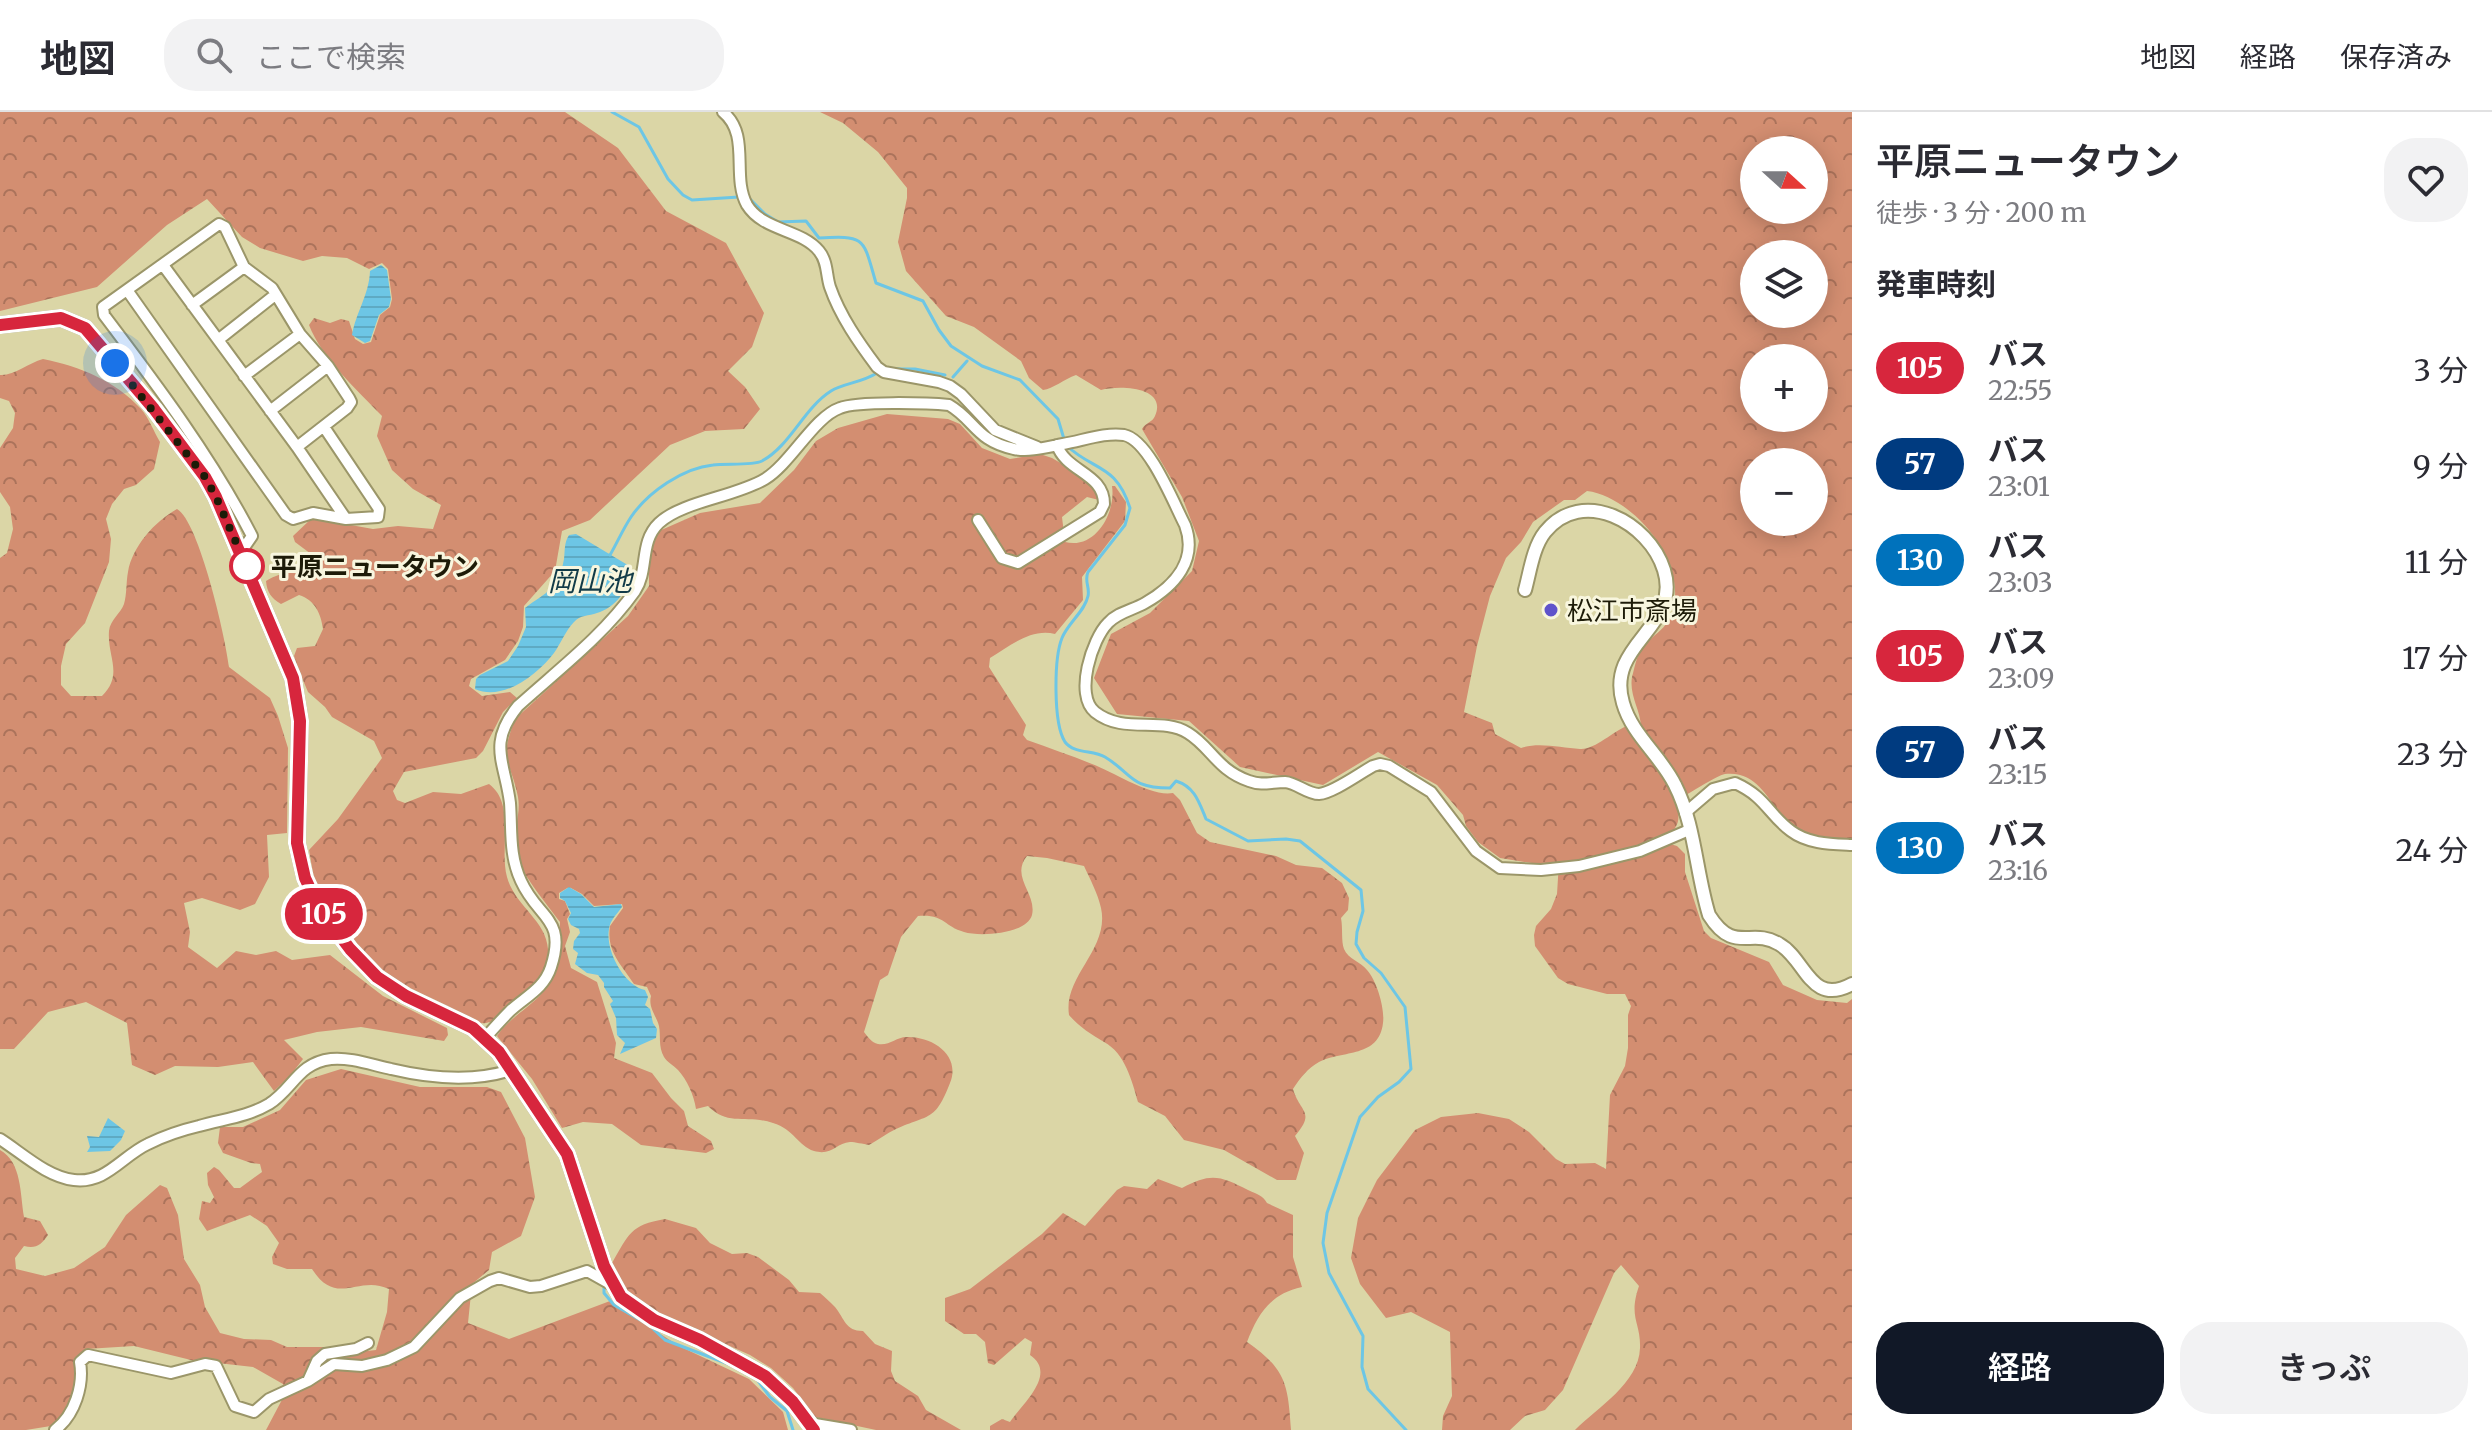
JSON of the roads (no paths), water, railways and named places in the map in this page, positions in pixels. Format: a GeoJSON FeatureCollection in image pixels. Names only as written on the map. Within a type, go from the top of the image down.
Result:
{"type":"FeatureCollection","features":[{"type":"Feature","properties":{"kind":"main road"},"geometry":{"type":"LineString","coordinates":[[0,325],[61,318],[85,328],[134,385],[205,477],[287,659],[297,693],[300,721],[297,843],[311,893],[319,908],[350,949],[377,977],[406,996],[473,1028],[511,1070],[567,1154],[612,1285],[621,1297],[654,1320],[700,1340],[765,1376],[793,1402],[811,1427]]}},
{"type":"Feature","properties":{"kind":"street"},"geometry":{"type":"LineString","coordinates":[[723,112],[732,119],[738,135],[744,197],[749,209],[769,224],[809,243],[820,252],[844,317],[877,367],[893,374],[950,386],[995,430],[1041,448]]}},
{"type":"Feature","properties":{"kind":"street"},"geometry":{"type":"LineString","coordinates":[[241,552],[252,536],[244,521],[149,373],[102,311],[103,307],[219,224],[225,227],[244,267],[272,288],[300,334],[328,366],[351,402],[297,447]]}},
{"type":"Feature","properties":{"kind":"street"},"geometry":{"type":"LineString","coordinates":[[163,265],[346,519]]}},
{"type":"Feature","properties":{"kind":"street"},"geometry":{"type":"LineString","coordinates":[[192,305],[244,267]]}},
{"type":"Feature","properties":{"kind":"street"},"geometry":{"type":"LineString","coordinates":[[127,290],[286,515],[293,519],[313,513],[346,519],[375,518],[379,509],[324,427]]}},
{"type":"Feature","properties":{"kind":"street"},"geometry":{"type":"LineString","coordinates":[[218,340],[275,295]]}},
{"type":"Feature","properties":{"kind":"street"},"geometry":{"type":"LineString","coordinates":[[244,376],[300,334]]}},
{"type":"Feature","properties":{"kind":"street"},"geometry":{"type":"LineString","coordinates":[[270,411],[328,366]]}},
{"type":"Feature","properties":{"kind":"street"},"geometry":{"type":"LineString","coordinates":[[485,1038],[512,1009],[541,986],[551,970],[557,936],[549,919],[522,883],[511,854],[510,806],[500,763],[503,730],[518,706],[617,616],[638,587],[647,543],[659,523],[675,512],[765,479],[823,420],[842,407],[949,405],[991,441],[1013,449],[1041,448],[1114,435],[1131,437],[1147,453],[1190,537],[1189,556],[1173,580],[1145,603],[1118,614],[1104,627],[1088,670],[1084,691],[1088,705],[1099,715],[1125,725],[1187,732],[1223,768],[1260,785],[1287,782],[1320,794],[1373,766],[1389,766],[1431,792],[1476,851],[1500,868],[1541,870],[1579,866],[1640,851],[1689,830]]}},
{"type":"Feature","properties":{"kind":"street"},"geometry":{"type":"LineString","coordinates":[[978,520],[1002,558],[1018,563],[1100,512],[1104,504],[1101,488],[1089,475],[1067,462],[1062,444]]}},
{"type":"Feature","properties":{"kind":"street"},"geometry":{"type":"LineString","coordinates":[[1525,590],[1544,532],[1574,512],[1590,510],[1618,517],[1628,523],[1656,554],[1666,582],[1664,603],[1657,620],[1630,652],[1622,672],[1621,692],[1630,720],[1674,782],[1685,813],[1709,915],[1720,929],[1733,938],[1765,939],[1781,945],[1808,978],[1819,986],[1833,990],[1852,984]]}},
{"type":"Feature","properties":{"kind":"street"},"geometry":{"type":"LineString","coordinates":[[1685,813],[1713,789],[1735,783],[1755,792],[1788,829],[1798,835],[1814,841],[1852,845]]}},
{"type":"Feature","properties":{"kind":"street"},"geometry":{"type":"LineString","coordinates":[[0,1139],[53,1174],[73,1180],[87,1180],[116,1169],[144,1146],[163,1137],[237,1118],[270,1104],[308,1066],[333,1059],[416,1075],[491,1076],[511,1070]]}},
{"type":"Feature","properties":{"kind":"street"},"geometry":{"type":"LineString","coordinates":[[55,1430],[68,1416],[83,1381],[80,1362],[88,1355],[171,1373],[198,1365],[216,1366],[235,1406],[254,1412],[269,1399],[308,1381],[334,1364],[362,1366],[387,1360],[414,1347],[460,1298],[499,1278],[530,1287],[587,1271],[612,1285]]}},
{"type":"Feature","properties":{"kind":"street"},"geometry":{"type":"LineString","coordinates":[[308,1381],[317,1361],[325,1354],[356,1349],[368,1343]]}},
{"type":"Feature","properties":{"kind":"street"},"geometry":{"type":"LineString","coordinates":[[811,1427],[851,1430]]}},
{"type":"Feature","properties":{"kind":"water"},"geometry":{"type":"Polygon","coordinates":[[[381,265],[387,270],[391,299],[389,307],[379,315],[370,341],[365,343],[352,335],[370,271],[381,265]]]}},
{"type":"Feature","properties":{"kind":"water","name":"岡山池"},"geometry":{"type":"Polygon","coordinates":[[[576,534],[631,567],[626,589],[604,610],[576,620],[554,653],[519,684],[497,692],[475,689],[476,679],[480,675],[508,661],[518,646],[526,627],[525,608],[555,584],[562,570],[567,538],[576,534]]]}},
{"type":"Feature","properties":{"kind":"water"},"geometry":{"type":"Polygon","coordinates":[[[569,887],[594,907],[621,904],[622,907],[610,926],[610,947],[623,974],[645,990],[648,997],[645,1005],[650,1009],[657,1029],[656,1038],[620,1054],[625,1043],[617,1035],[616,1018],[610,1004],[613,1001],[604,983],[598,975],[587,973],[575,964],[578,953],[573,949],[574,941],[580,933],[571,925],[568,919],[571,913],[560,898],[560,893],[569,887]]]}},
{"type":"Feature","properties":{"kind":"water"},"geometry":{"type":"Polygon","coordinates":[[[108,1118],[125,1131],[121,1140],[110,1151],[87,1152],[90,1147],[87,1136],[99,1137],[108,1118]]]}},
{"type":"Feature","properties":{"kind":"waterway"},"geometry":{"type":"LineString","coordinates":[[612,112],[639,127],[668,179],[683,195],[692,200],[739,197]]}},
{"type":"Feature","properties":{"kind":"waterway"},"geometry":{"type":"LineString","coordinates":[[747,196],[778,222],[806,221],[819,238],[855,239],[861,243],[876,283],[923,301],[951,346],[982,366],[1020,380],[1058,419],[1064,439]]}},
{"type":"Feature","properties":{"kind":"waterway"},"geometry":{"type":"LineString","coordinates":[[953,377],[967,361]]}},
{"type":"Feature","properties":{"kind":"waterway"},"geometry":{"type":"LineString","coordinates":[[893,369],[915,369],[945,375]]}},
{"type":"Feature","properties":{"kind":"waterway"},"geometry":{"type":"LineString","coordinates":[[610,555],[638,508],[667,483],[702,467],[762,461],[781,446],[821,398],[836,388],[877,373]]}},
{"type":"Feature","properties":{"kind":"waterway"},"geometry":{"type":"LineString","coordinates":[[1067,446],[1111,476],[1118,483],[1130,508],[1125,525],[1088,572],[1086,601],[1059,647],[1057,706],[1065,742],[1073,748],[1105,757],[1146,786],[1170,788],[1176,781],[1188,787],[1196,796],[1206,819],[1248,841],[1300,841],[1361,890],[1363,911],[1356,944],[1405,1007],[1411,1069],[1360,1117],[1327,1213],[1323,1243],[1329,1273],[1363,1336],[1362,1367],[1368,1389],[1406,1430]]}},
{"type":"Feature","properties":{"kind":"waterway"},"geometry":{"type":"LineString","coordinates":[[604,1286],[604,1293],[614,1305],[649,1325],[665,1340],[731,1365]]}},
{"type":"Feature","properties":{"kind":"waterway"},"geometry":{"type":"LineString","coordinates":[[756,1378],[770,1397],[787,1411],[793,1430]]}},
{"type":"Feature","properties":{"kind":"place","name":"平原ニュータウン"},"geometry":{"type":"Point","coordinates":[247,566]}},
{"type":"Feature","properties":{"kind":"place","name":"松江市斎場"},"geometry":{"type":"Point","coordinates":[1551,610]}}]}
